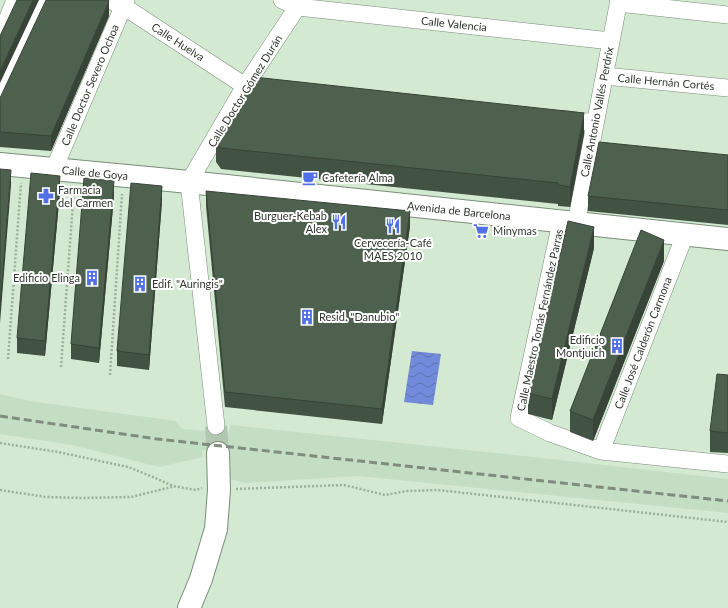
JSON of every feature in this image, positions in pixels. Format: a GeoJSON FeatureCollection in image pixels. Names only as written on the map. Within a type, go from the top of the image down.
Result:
{"type":"FeatureCollection","features":[{"type":"Feature","properties":{"kind":"street"},"geometry":{"type":"LineString","coordinates":[[2,22],[15,0]]}},
{"type":"Feature","properties":{"kind":"street"},"geometry":{"type":"LineString","coordinates":[[0,102],[44,0]]}},
{"type":"Feature","properties":{"kind":"street","name":"Calle Valencia"},"geometry":{"type":"LineString","coordinates":[[282,0],[300,4],[611,41]]}},
{"type":"Feature","properties":{"kind":"street","name":"Calle Huelva"},"geometry":{"type":"LineString","coordinates":[[120,2],[245,86]]}},
{"type":"Feature","properties":{"kind":"street","name":"Calle Doctor Severo Ochoa"},"geometry":{"type":"LineString","coordinates":[[54,169],[120,2]]}},
{"type":"Feature","properties":{"kind":"street"},"geometry":{"type":"LineString","coordinates":[[618,2],[728,15]]}},
{"type":"Feature","properties":{"kind":"street","name":"Calle Antonio Vallés Perdrix"},"geometry":{"type":"LineString","coordinates":[[568,222],[599,146],[595,123],[618,2]]}},
{"type":"Feature","properties":{"kind":"street","name":"Calle Doctor Gómez Durán"},"geometry":{"type":"LineString","coordinates":[[189,182],[245,86],[300,4]]}},
{"type":"Feature","properties":{"kind":"street","name":"Calle Hernán Cortés"},"geometry":{"type":"LineString","coordinates":[[605,76],[728,88]]}},
{"type":"Feature","properties":{"kind":"street"},"geometry":{"type":"LineString","coordinates":[[245,86],[285,90]]}},
{"type":"Feature","properties":{"kind":"street"},"geometry":{"type":"LineString","coordinates":[[546,118],[595,123]]}},
{"type":"Feature","properties":{"kind":"street","name":"Calle de Goya"},"geometry":{"type":"LineString","coordinates":[[0,164],[189,182]]}},
{"type":"Feature","properties":{"kind":"street"},"geometry":{"type":"LineString","coordinates":[[189,182],[216,426]]}},
{"type":"Feature","properties":{"kind":"street","name":"Avenida de Barcelona"},"geometry":{"type":"LineString","coordinates":[[189,182],[728,239]]}},
{"type":"Feature","properties":{"kind":"street","name":"Calle Maestro Tomás Fernández Parras"},"geometry":{"type":"LineString","coordinates":[[568,222],[519,418],[550,433],[601,451]]}},
{"type":"Feature","properties":{"kind":"street","name":"Calle José Calderón Carmona"},"geometry":{"type":"LineString","coordinates":[[601,451],[685,235]]}},
{"type":"Feature","properties":{"kind":"street"},"geometry":{"type":"LineString","coordinates":[[601,451],[728,464]]}},
{"type":"Feature","properties":{"kind":"street"},"geometry":{"type":"LineString","coordinates":[[189,608],[201,579],[216,529],[211,489],[218,453]]}},
{"type":"Feature","properties":{"kind":"path"},"geometry":{"type":"LineString","coordinates":[[8,359],[21,183]]}},
{"type":"Feature","properties":{"kind":"path"},"geometry":{"type":"LineString","coordinates":[[61,367],[74,188]]}},
{"type":"Feature","properties":{"kind":"path"},"geometry":{"type":"LineString","coordinates":[[110,374],[122,193]]}},
{"type":"Feature","properties":{"kind":"path"},"geometry":{"type":"LineString","coordinates":[[0,443],[58,452],[128,467],[173,486],[196,490],[344,485],[385,495],[438,490],[728,522]]}},
{"type":"Feature","properties":{"kind":"path"},"geometry":{"type":"LineString","coordinates":[[0,490],[46,497],[131,498],[173,486]]}},
{"type":"Feature","properties":{"kind":"shaded area"},"geometry":{"type":"Polygon","coordinates":[[[0,394],[29,401],[176,421],[182,429],[228,433],[231,425],[728,479],[728,513],[358,476],[245,483],[227,478],[226,451],[202,450],[203,457],[159,467],[72,445],[0,434],[0,394]]]}},
{"type":"Feature","properties":{"kind":"water"},"geometry":{"type":"Polygon","coordinates":[[[412,351],[441,354],[433,405],[404,402],[412,351]]]}},
{"type":"Feature","properties":{"kind":"building"},"geometry":{"type":"Polygon","coordinates":[[[17,0],[33,0],[0,71],[0,36],[17,0]]]}},
{"type":"Feature","properties":{"kind":"building"},"geometry":{"type":"Polygon","coordinates":[[[46,0],[109,1],[51,136],[0,132],[0,98],[46,0]]]}},
{"type":"Feature","properties":{"kind":"building"},"geometry":{"type":"Polygon","coordinates":[[[254,77],[584,113],[570,187],[558,185],[558,183],[221,148],[216,141],[254,77]]]}},
{"type":"Feature","properties":{"kind":"building"},"geometry":{"type":"Polygon","coordinates":[[[599,142],[728,155],[728,210],[588,196],[599,142]]]}},
{"type":"Feature","properties":{"kind":"building"},"geometry":{"type":"Polygon","coordinates":[[[0,169],[11,170],[0,308],[0,169]]]}},
{"type":"Feature","properties":{"kind":"building"},"geometry":{"type":"Polygon","coordinates":[[[31,173],[60,176],[45,341],[17,338],[31,173]]]}},
{"type":"Feature","properties":{"kind":"building","name":"Edificio Elinga"},"geometry":{"type":"Polygon","coordinates":[[[84,178],[114,181],[99,348],[71,344],[84,178]]]}},
{"type":"Feature","properties":{"kind":"building","name":"Edif. \"Auringis\""},"geometry":{"type":"Polygon","coordinates":[[[131,183],[162,186],[149,355],[117,351],[131,183]]]}},
{"type":"Feature","properties":{"kind":"building","name":"Resid. \"Danubio\""},"geometry":{"type":"Polygon","coordinates":[[[206,191],[410,211],[382,409],[225,392],[206,191]]]}},
{"type":"Feature","properties":{"kind":"building"},"geometry":{"type":"Polygon","coordinates":[[[568,221],[594,227],[552,399],[528,393],[568,221]]]}},
{"type":"Feature","properties":{"kind":"building","name":"Edificio Montjuich"},"geometry":{"type":"Polygon","coordinates":[[[641,230],[664,240],[593,420],[570,411],[641,230]]]}},
{"type":"Feature","properties":{"kind":"building"},"geometry":{"type":"Polygon","coordinates":[[[717,374],[728,375],[728,433],[710,431],[717,374]]]}},
{"type":"Feature","properties":{"kind":"tunnel"},"geometry":{"type":"LineString","coordinates":[[216,426],[218,453]]}},
{"type":"Feature","properties":{"kind":"railway"},"geometry":{"type":"LineString","coordinates":[[0,416],[157,439],[728,501]]}},
{"type":"Feature","properties":{"kind":"place","name":"Cafetería Alma"},"geometry":{"type":"Point","coordinates":[310,178]}},
{"type":"Feature","properties":{"kind":"place","name":"Farmacia del Carmen"},"geometry":{"type":"Point","coordinates":[46,196]}},
{"type":"Feature","properties":{"kind":"place","name":"Burguer-Kebab Alex"},"geometry":{"type":"Point","coordinates":[339,222]}},
{"type":"Feature","properties":{"kind":"place","name":"Cervecería-Café MAES 2010"},"geometry":{"type":"Point","coordinates":[393,226]}},
{"type":"Feature","properties":{"kind":"place","name":"Minymas"},"geometry":{"type":"Point","coordinates":[481,231]}},
{"type":"Feature","properties":{"kind":"place","name":"Edificio Elinga"},"geometry":{"type":"Point","coordinates":[92,278]}},
{"type":"Feature","properties":{"kind":"place","name":"Edif. \"Auringis\""},"geometry":{"type":"Point","coordinates":[140,284]}},
{"type":"Feature","properties":{"kind":"place","name":"Resid. \"Danubio\""},"geometry":{"type":"Point","coordinates":[307,317]}},
{"type":"Feature","properties":{"kind":"place","name":"Edificio Montjuich"},"geometry":{"type":"Point","coordinates":[617,346]}}]}
